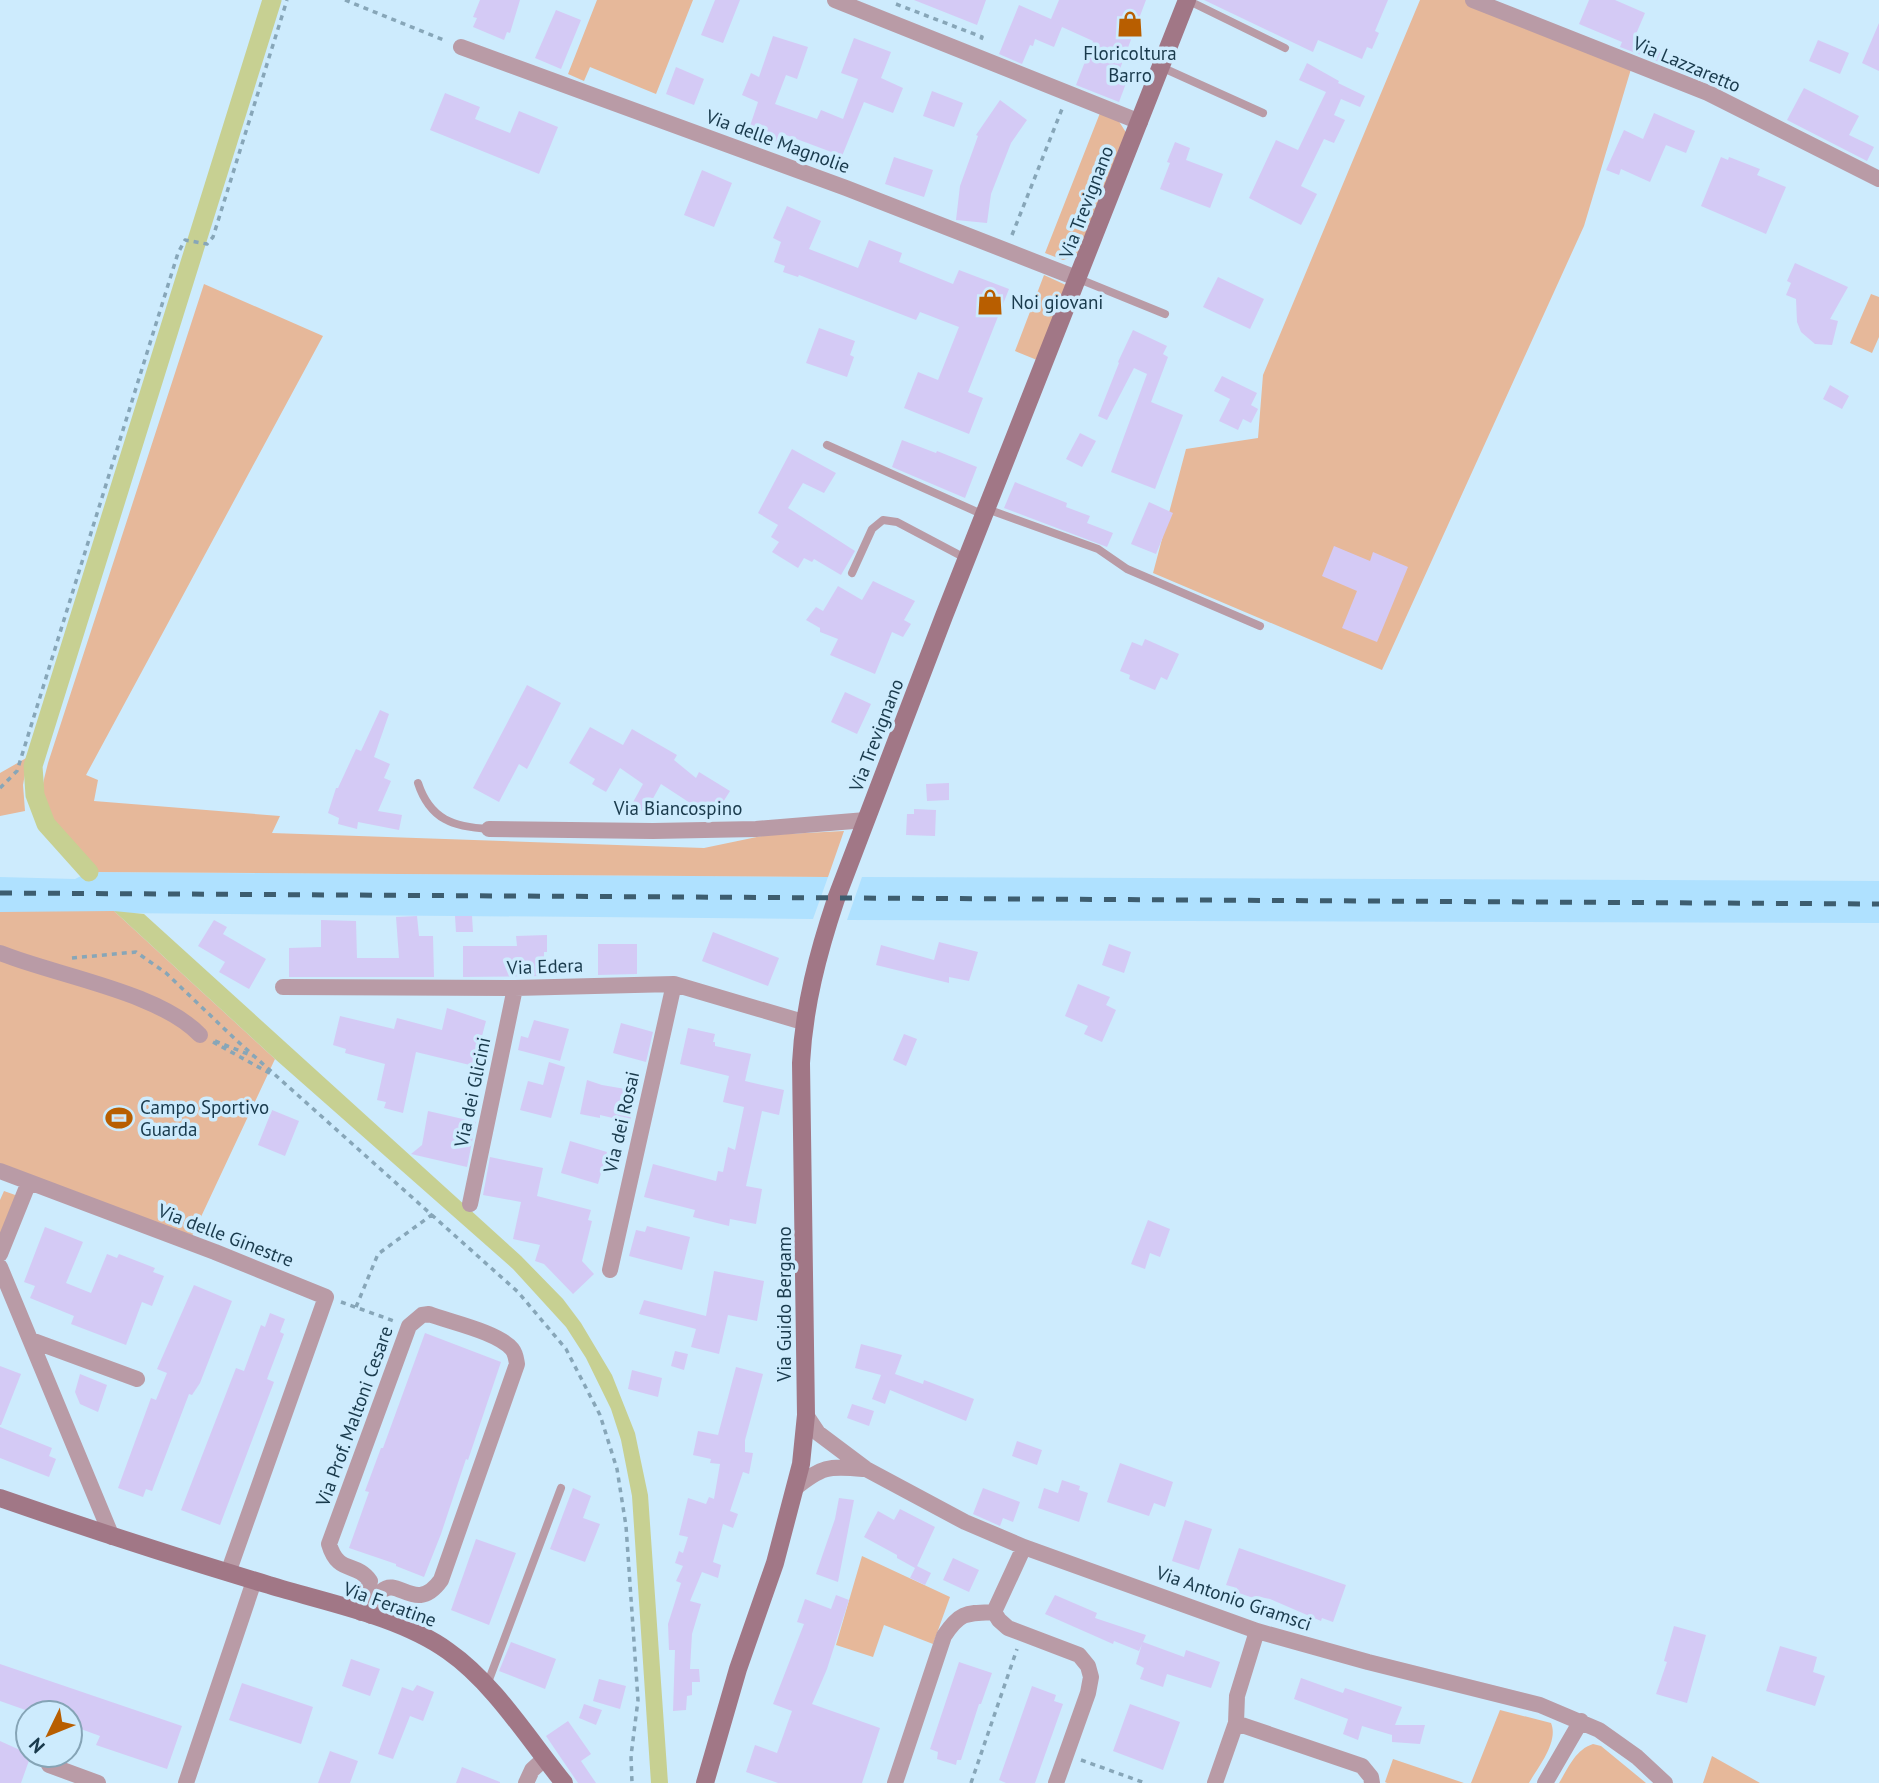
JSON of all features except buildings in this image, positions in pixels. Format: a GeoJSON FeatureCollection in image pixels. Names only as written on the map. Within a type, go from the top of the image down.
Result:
{"type":"FeatureCollection","features":[{"type":"Feature","properties":{"kind":"main road","name":"Via Trevignano"},"geometry":{"type":"LineString","coordinates":[[866,820],[1187,0]]}},
{"type":"Feature","properties":{"kind":"main road","name":"Via Guido Bergamo"},"geometry":{"type":"LineString","coordinates":[[705,1783],[738,1669],[775,1563],[801,1464],[806,1415],[801,1063],[803,1022],[827,924],[866,820]]}},
{"type":"Feature","properties":{"kind":"main road","name":"Via Feratine"},"geometry":{"type":"LineString","coordinates":[[0,1498],[366,1615],[428,1638],[451,1653],[486,1686],[564,1783]]}},
{"type":"Feature","properties":{"kind":"street"},"geometry":{"type":"LineString","coordinates":[[835,0],[1140,122]]}},
{"type":"Feature","properties":{"kind":"street","name":"Via Lazzaretto"},"geometry":{"type":"LineString","coordinates":[[1473,0],[1708,93],[1879,179]]}},
{"type":"Feature","properties":{"kind":"street","name":"Via delle Magnolie"},"geometry":{"type":"LineString","coordinates":[[461,47],[846,188],[1079,279]]}},
{"type":"Feature","properties":{"kind":"street","name":"Via Biancospino"},"geometry":{"type":"LineString","coordinates":[[489,829],[743,829],[866,820]]}},
{"type":"Feature","properties":{"kind":"street"},"geometry":{"type":"LineString","coordinates":[[0,953],[33,966],[128,994],[187,1021],[200,1035]]}},
{"type":"Feature","properties":{"kind":"street","name":"Via Edera"},"geometry":{"type":"LineString","coordinates":[[283,987],[515,988],[674,984],[803,1022]]}},
{"type":"Feature","properties":{"kind":"street","name":"Via dei Rosai"},"geometry":{"type":"LineString","coordinates":[[610,1270],[674,984]]}},
{"type":"Feature","properties":{"kind":"street","name":"Via dei Glicini"},"geometry":{"type":"LineString","coordinates":[[470,1204],[515,988]]}},
{"type":"Feature","properties":{"kind":"street","name":"Via delle Ginestre"},"geometry":{"type":"LineString","coordinates":[[2,1176],[29,1182],[326,1297]]}},
{"type":"Feature","properties":{"kind":"street"},"geometry":{"type":"LineString","coordinates":[[0,1254],[29,1182]]}},
{"type":"Feature","properties":{"kind":"street"},"geometry":{"type":"LineString","coordinates":[[0,1267],[112,1536]]}},
{"type":"Feature","properties":{"kind":"street"},"geometry":{"type":"LineString","coordinates":[[228,1573],[326,1297]]}},
{"type":"Feature","properties":{"kind":"street","name":"Via Prof. Maltoni Cesare"},"geometry":{"type":"LineString","coordinates":[[429,1314],[495,1337],[510,1346],[517,1364],[441,1580],[426,1594],[417,1596],[396,1588],[386,1588],[380,1592],[366,1615],[370,1581],[365,1574],[333,1558],[329,1544],[409,1326],[422,1315],[429,1314]]}},
{"type":"Feature","properties":{"kind":"street"},"geometry":{"type":"LineString","coordinates":[[31,1340],[137,1379]]}},
{"type":"Feature","properties":{"kind":"street","name":"Via Antonio Gramsci"},"geometry":{"type":"LineString","coordinates":[[806,1415],[818,1433],[866,1469],[965,1522],[1024,1547],[1256,1631],[1540,1705],[1581,1721],[1618,1742],[1665,1783]]}},
{"type":"Feature","properties":{"kind":"street"},"geometry":{"type":"LineString","coordinates":[[794,1489],[815,1472],[833,1466],[866,1469]]}},
{"type":"Feature","properties":{"kind":"street"},"geometry":{"type":"LineString","coordinates":[[994,1612],[1024,1547]]}},
{"type":"Feature","properties":{"kind":"street"},"geometry":{"type":"LineString","coordinates":[[186,1783],[254,1581]]}},
{"type":"Feature","properties":{"kind":"street"},"geometry":{"type":"LineString","coordinates":[[895,1783],[944,1636],[957,1618],[971,1612],[994,1612]]}},
{"type":"Feature","properties":{"kind":"street"},"geometry":{"type":"LineString","coordinates":[[994,1612],[1008,1628],[1079,1655],[1088,1666],[1091,1677],[1088,1693],[1056,1783]]}},
{"type":"Feature","properties":{"kind":"street"},"geometry":{"type":"LineString","coordinates":[[1215,1783],[1236,1723],[1237,1696],[1256,1631]]}},
{"type":"Feature","properties":{"kind":"street"},"geometry":{"type":"LineString","coordinates":[[1545,1783],[1581,1721]]}},
{"type":"Feature","properties":{"kind":"street"},"geometry":{"type":"LineString","coordinates":[[1236,1723],[1362,1766],[1371,1777],[1372,1783]]}},
{"type":"Feature","properties":{"kind":"street"},"geometry":{"type":"LineString","coordinates":[[526,1783],[532,1770],[544,1759]]}},
{"type":"Feature","properties":{"kind":"street"},"geometry":{"type":"LineString","coordinates":[[60,1769],[98,1783]]}},
{"type":"Feature","properties":{"kind":"lane"},"geometry":{"type":"LineString","coordinates":[[1187,0],[1284,48]]}},
{"type":"Feature","properties":{"kind":"lane"},"geometry":{"type":"LineString","coordinates":[[1161,66],[1264,113]]}},
{"type":"Feature","properties":{"kind":"lane"},"geometry":{"type":"LineString","coordinates":[[1079,279],[1165,314]]}},
{"type":"Feature","properties":{"kind":"lane"},"geometry":{"type":"LineString","coordinates":[[827,445],[986,512],[1098,549],[1127,569],[1260,626]]}},
{"type":"Feature","properties":{"kind":"lane"},"geometry":{"type":"LineString","coordinates":[[852,573],[872,529],[883,520],[897,522],[967,559]]}},
{"type":"Feature","properties":{"kind":"lane"},"geometry":{"type":"LineString","coordinates":[[418,783],[423,797],[441,818],[464,828],[489,829]]}},
{"type":"Feature","properties":{"kind":"lane"},"geometry":{"type":"LineString","coordinates":[[486,1686],[561,1488]]}},
{"type":"Feature","properties":{"kind":"path"},"geometry":{"type":"LineString","coordinates":[[0,788],[17,771],[178,253],[183,242],[187,240],[204,244],[211,242],[287,0]]}},
{"type":"Feature","properties":{"kind":"path"},"geometry":{"type":"LineString","coordinates":[[345,0],[461,47]]}},
{"type":"Feature","properties":{"kind":"path"},"geometry":{"type":"LineString","coordinates":[[1006,251],[1065,100]]}},
{"type":"Feature","properties":{"kind":"path"},"geometry":{"type":"LineString","coordinates":[[66,958],[136,952],[166,973],[517,1292],[566,1349],[600,1415],[617,1469],[626,1526],[638,1700],[631,1756],[632,1783]]}},
{"type":"Feature","properties":{"kind":"path"},"geometry":{"type":"LineString","coordinates":[[200,1035],[256,1057]]}},
{"type":"Feature","properties":{"kind":"path"},"geometry":{"type":"LineString","coordinates":[[200,1035],[281,1080]]}},
{"type":"Feature","properties":{"kind":"path"},"geometry":{"type":"LineString","coordinates":[[356,1307],[378,1254],[433,1214]]}},
{"type":"Feature","properties":{"kind":"path"},"geometry":{"type":"LineString","coordinates":[[326,1297],[409,1326]]}},
{"type":"Feature","properties":{"kind":"path"},"geometry":{"type":"LineString","coordinates":[[971,1783],[1022,1634]]}},
{"type":"Feature","properties":{"kind":"path"},"geometry":{"type":"LineString","coordinates":[[1066,1755],[1142,1783]]}},
{"type":"Feature","properties":{"kind":"shaded area"},"geometry":{"type":"Polygon","coordinates":[[[597,0],[693,0],[656,94],[590,67],[584,81],[568,74],[597,0]]]}},
{"type":"Feature","properties":{"kind":"shaded area"},"geometry":{"type":"Polygon","coordinates":[[[1420,0],[1468,0],[1631,69],[1584,226],[1382,670],[1153,573],[1186,449],[1258,438],[1263,375],[1420,0]]]}},
{"type":"Feature","properties":{"kind":"shaded area"},"geometry":{"type":"Polygon","coordinates":[[[1100,113],[1118,120],[1127,134],[1079,255],[1063,260],[1045,253],[1100,113]]]}},
{"type":"Feature","properties":{"kind":"shaded area"},"geometry":{"type":"Polygon","coordinates":[[[1044,275],[1068,286],[1037,360],[1015,351],[1044,275]]]}},
{"type":"Feature","properties":{"kind":"shaded area"},"geometry":{"type":"Polygon","coordinates":[[[204,284],[323,336],[86,775],[98,780],[94,801],[280,816],[272,833],[704,848],[767,835],[844,831],[828,877],[93,872],[51,822],[43,803],[43,783],[204,284]]]}},
{"type":"Feature","properties":{"kind":"shaded area"},"geometry":{"type":"Polygon","coordinates":[[[1871,294],[1879,297],[1879,337],[1872,353],[1850,343],[1871,294]]]}},
{"type":"Feature","properties":{"kind":"shaded area"},"geometry":{"type":"Polygon","coordinates":[[[28,757],[23,785],[25,811],[0,816],[0,773],[28,757]]]}},
{"type":"Feature","properties":{"kind":"shaded area"},"geometry":{"type":"Polygon","coordinates":[[[89,872],[828,877],[813,919],[0,912],[0,877],[75,879],[89,872]]]}},
{"type":"Feature","properties":{"kind":"shaded area"},"geometry":{"type":"Polygon","coordinates":[[[862,877],[1879,881],[1879,923],[847,920],[862,877]]]}},
{"type":"Feature","properties":{"kind":"shaded area","name":"Campo Sportivo Guarda"},"geometry":{"type":"Polygon","coordinates":[[[114,911],[275,1059],[192,1236],[0,1166],[0,912],[114,911]]]}},
{"type":"Feature","properties":{"kind":"shaded area"},"geometry":{"type":"Polygon","coordinates":[[[114,911],[144,914],[521,1256],[563,1299],[581,1323],[612,1375],[635,1433],[648,1495],[668,1783],[651,1783],[632,1496],[621,1440],[611,1409],[586,1358],[566,1327],[513,1269],[275,1059],[114,911]]]}},
{"type":"Feature","properties":{"kind":"shaded area"},"geometry":{"type":"Polygon","coordinates":[[[4,1191],[18,1196],[0,1239],[0,1200],[4,1191]]]}},
{"type":"Feature","properties":{"kind":"shaded area"},"geometry":{"type":"Polygon","coordinates":[[[862,1556],[950,1597],[933,1644],[884,1625],[873,1657],[836,1645],[862,1556]]]}},
{"type":"Feature","properties":{"kind":"shaded area"},"geometry":{"type":"Polygon","coordinates":[[[1500,1710],[1551,1723],[1553,1730],[1550,1746],[1529,1783],[1471,1783],[1500,1710]]]}},
{"type":"Feature","properties":{"kind":"shaded area"},"geometry":{"type":"Polygon","coordinates":[[[1593,1744],[1601,1746],[1646,1783],[1559,1783],[1577,1755],[1593,1744]]]}},
{"type":"Feature","properties":{"kind":"shaded area"},"geometry":{"type":"Polygon","coordinates":[[[1712,1756],[1760,1783],[1703,1783],[1712,1756]]]}},
{"type":"Feature","properties":{"kind":"shaded area"},"geometry":{"type":"Polygon","coordinates":[[[1393,1759],[1464,1783],[1387,1783],[1385,1782],[1393,1759]]]}},
{"type":"Feature","properties":{"kind":"waterway"},"geometry":{"type":"LineString","coordinates":[[89,872],[46,824],[35,795],[33,766],[272,0]]}},
{"type":"Feature","properties":{"kind":"railway"},"geometry":{"type":"LineString","coordinates":[[0,893],[1879,904]]}},
{"type":"Feature","properties":{"kind":"place","name":"Floricoltura Barro"},"geometry":{"type":"Point","coordinates":[1130,24]}},
{"type":"Feature","properties":{"kind":"place","name":"Noi giovani"},"geometry":{"type":"Point","coordinates":[990,302]}},
{"type":"Feature","properties":{"kind":"place","name":"Campo Sportivo Guarda"},"geometry":{"type":"Point","coordinates":[119,1118]}}]}
